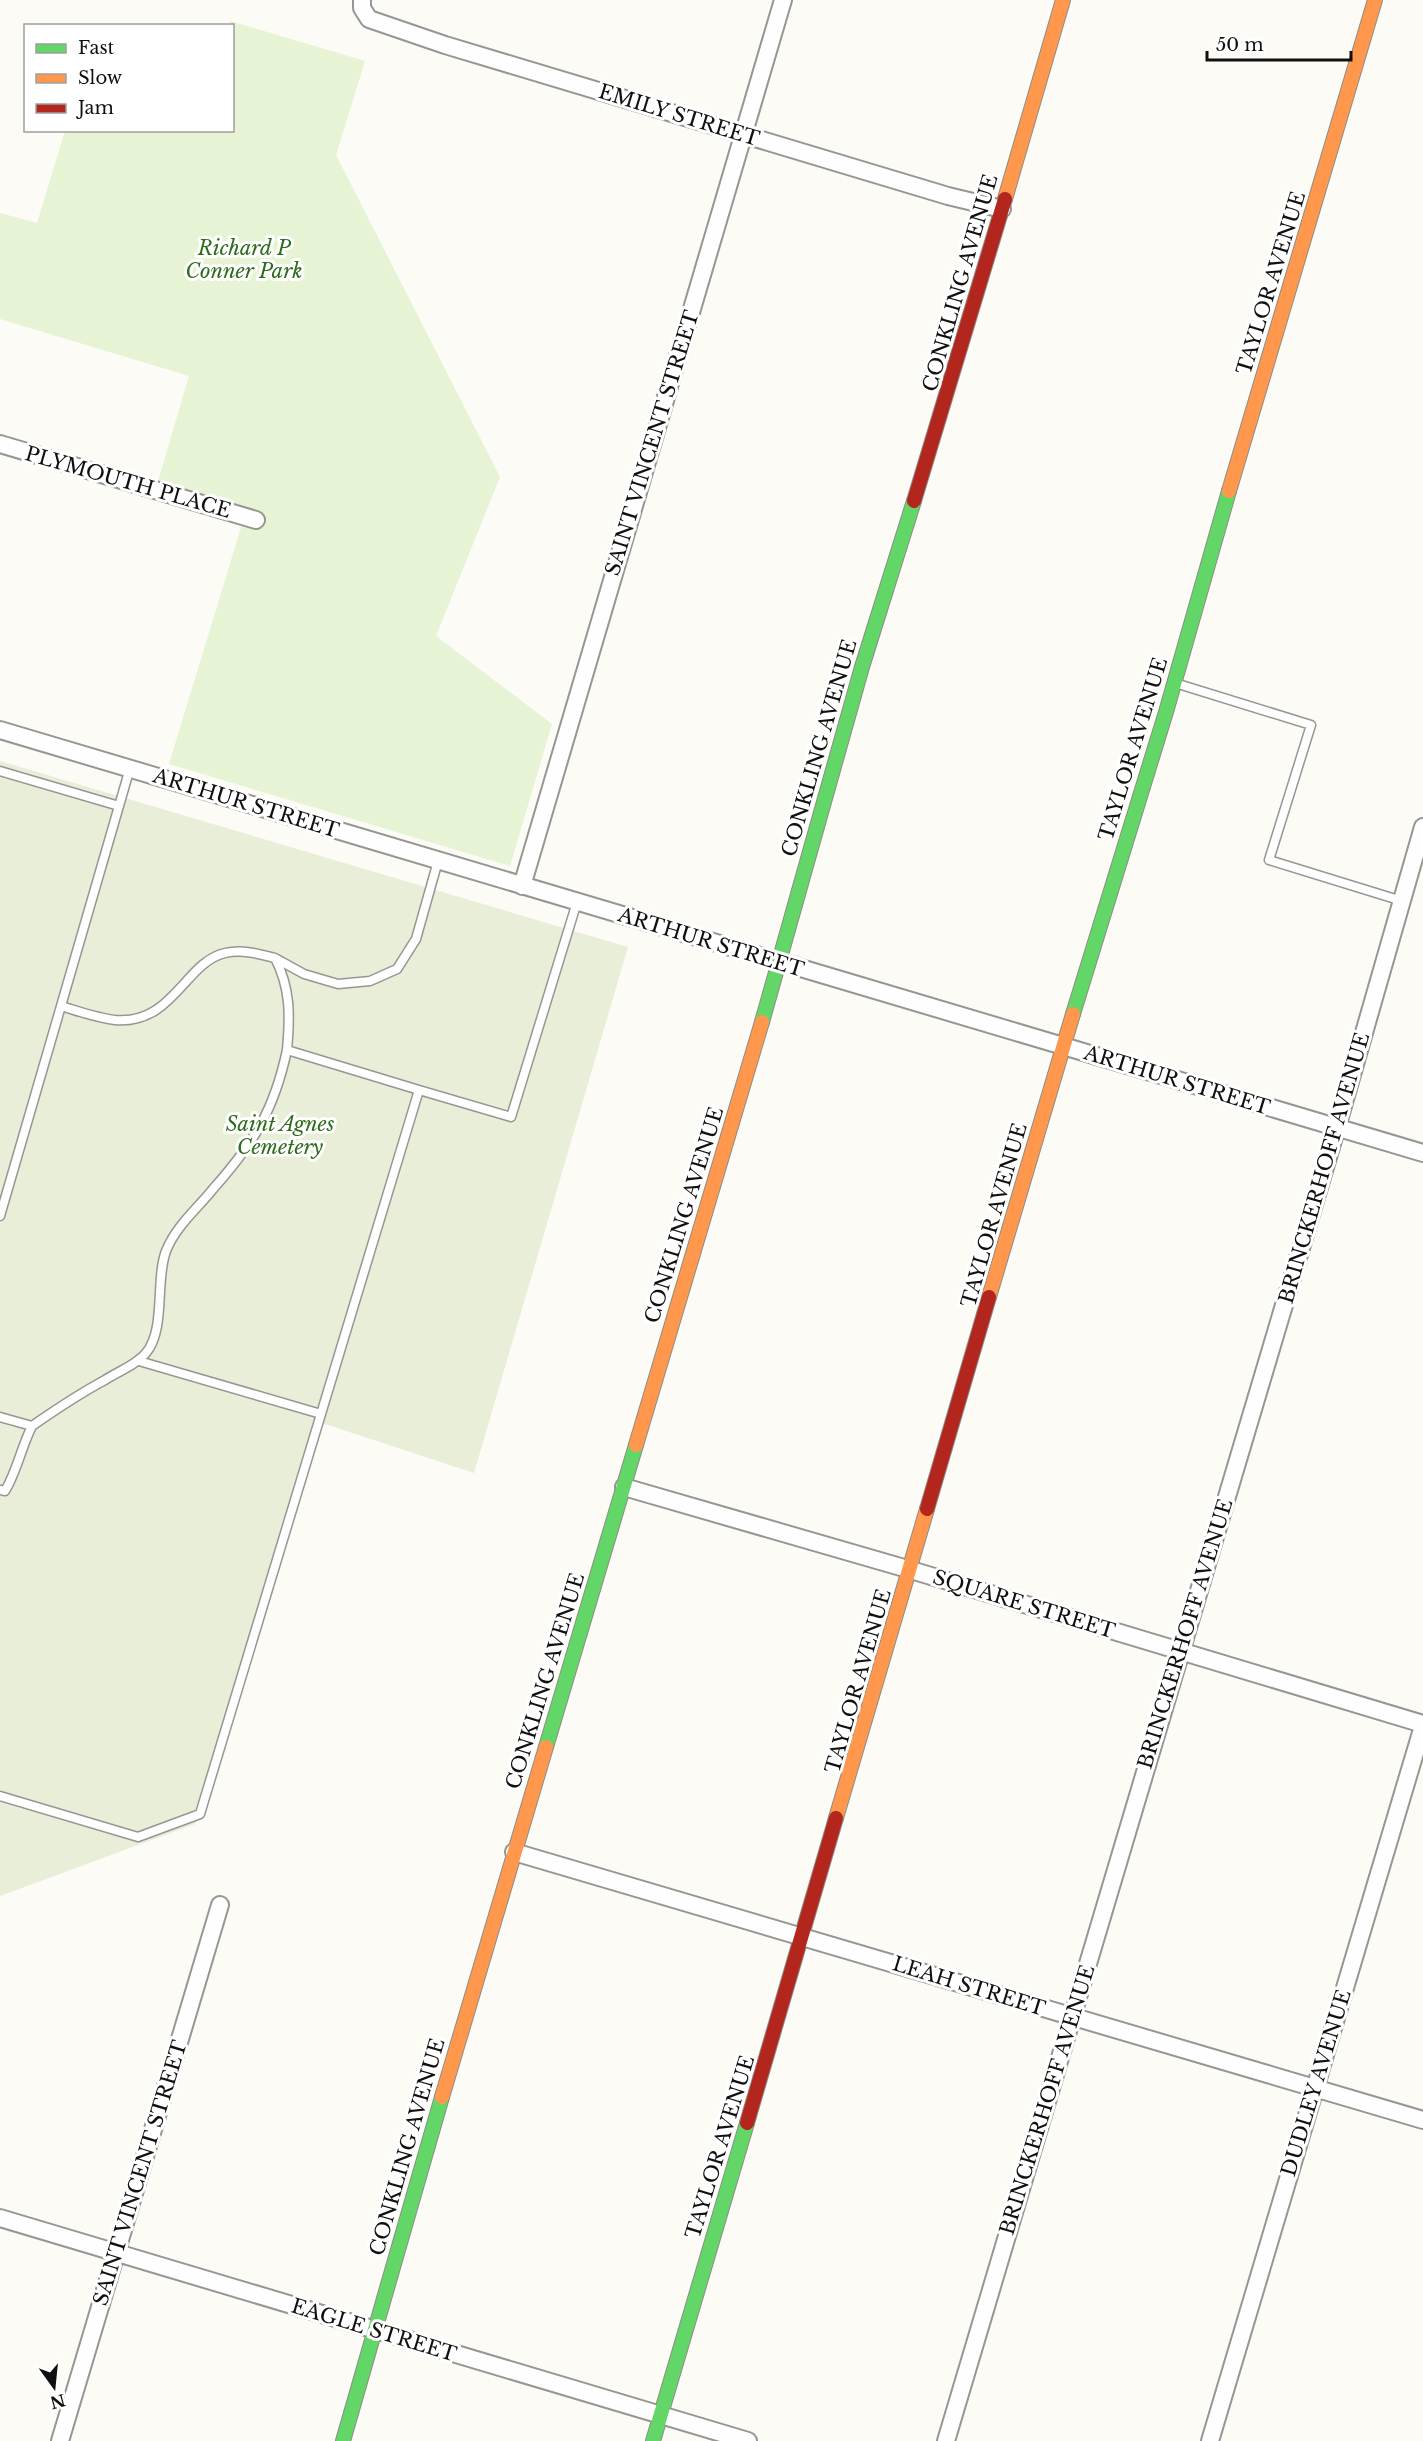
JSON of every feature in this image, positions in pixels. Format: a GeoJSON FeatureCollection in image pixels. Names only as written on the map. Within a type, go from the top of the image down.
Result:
{"type":"FeatureCollection","features":[{"type":"Feature","properties":{"kind":"street","name":"SAINT VINCENT STREET"},"geometry":{"type":"LineString","coordinates":[[522,886],[783,0]]}},
{"type":"Feature","properties":{"kind":"street","name":"CONKLING AVENUE"},"geometry":{"type":"LineString","coordinates":[[343,2441],[514,1852],[780,963],[862,667],[953,377],[1063,0]]}},
{"type":"Feature","properties":{"kind":"street","name":"TAYLOR AVENUE"},"geometry":{"type":"LineString","coordinates":[[653,2441],[1375,0]]}},
{"type":"Feature","properties":{"kind":"street","name":"EMILY STREET"},"geometry":{"type":"LineString","coordinates":[[362,4],[369,19],[445,45],[948,196],[1002,209]]}},
{"type":"Feature","properties":{"kind":"street","name":"PLYMOUTH PLACE"},"geometry":{"type":"LineString","coordinates":[[0,444],[256,520]]}},
{"type":"Feature","properties":{"kind":"street","name":"ARTHUR STREET"},"geometry":{"type":"LineString","coordinates":[[0,730],[1423,1153]]}},
{"type":"Feature","properties":{"kind":"street","name":"BRINCKERHOFF AVENUE"},"geometry":{"type":"LineString","coordinates":[[946,2441],[1337,1127],[1423,827]]}},
{"type":"Feature","properties":{"kind":"street","name":"SQUARE STREET"},"geometry":{"type":"LineString","coordinates":[[624,1487],[911,1570],[1423,1725]]}},
{"type":"Feature","properties":{"kind":"street","name":"DUDLEY AVENUE"},"geometry":{"type":"LineString","coordinates":[[1210,2441],[1423,1725]]}},
{"type":"Feature","properties":{"kind":"street","name":"LEAH STREET"},"geometry":{"type":"LineString","coordinates":[[514,1852],[803,1935],[1423,2120]]}},
{"type":"Feature","properties":{"kind":"street","name":"SAINT VINCENT STREET"},"geometry":{"type":"LineString","coordinates":[[60,2441],[220,1905]]}},
{"type":"Feature","properties":{"kind":"street","name":"EAGLE STREET"},"geometry":{"type":"LineString","coordinates":[[0,2218],[748,2441]]}},
{"type":"Feature","properties":{"kind":"lane"},"geometry":{"type":"LineString","coordinates":[[1174,682],[1311,725],[1269,860],[1402,901]]}},
{"type":"Feature","properties":{"kind":"lane"},"geometry":{"type":"LineString","coordinates":[[0,1216],[129,768]]}},
{"type":"Feature","properties":{"kind":"lane"},"geometry":{"type":"LineString","coordinates":[[0,771],[118,806]]}},
{"type":"Feature","properties":{"kind":"lane"},"geometry":{"type":"LineString","coordinates":[[61,1006],[116,1020],[135,1018],[166,1003],[208,961],[225,953],[250,951],[275,958],[304,974],[338,984],[370,981],[397,969],[416,939],[438,861]]}},
{"type":"Feature","properties":{"kind":"lane"},"geometry":{"type":"LineString","coordinates":[[287,1050],[511,1117],[578,902]]}},
{"type":"Feature","properties":{"kind":"lane"},"geometry":{"type":"LineString","coordinates":[[0,1490],[5,1491],[14,1476],[21,1449],[32,1426],[65,1403],[139,1361],[149,1350],[156,1328],[161,1270],[167,1249],[186,1219],[244,1153],[264,1122],[281,1077],[287,1050],[290,1018],[284,975],[275,958]]}},
{"type":"Feature","properties":{"kind":"lane"},"geometry":{"type":"LineString","coordinates":[[0,1796],[138,1837],[200,1814],[419,1090]]}},
{"type":"Feature","properties":{"kind":"lane"},"geometry":{"type":"LineString","coordinates":[[139,1361],[321,1414]]}},
{"type":"Feature","properties":{"kind":"lane"},"geometry":{"type":"LineString","coordinates":[[0,1417],[32,1426]]}},
{"type":"Feature","properties":{"kind":"green space","name":"Richard P Conner Park"},"geometry":{"type":"Polygon","coordinates":[[[230,21],[365,61],[336,155],[500,477],[436,636],[552,724],[510,866],[169,764],[247,508],[158,481],[189,376],[0,319],[0,213],[37,223],[65,132],[234,132],[234,24],[229,24],[230,21]]]}},
{"type":"Feature","properties":{"kind":"green space","name":"Saint Agnes Cemetery"},"geometry":{"type":"Polygon","coordinates":[[[0,761],[628,947],[474,1473],[322,1423],[195,1824],[0,1896],[0,761]]]}},
{"type":"Feature","properties":{"kind":"traffic: fast"},"geometry":{"type":"LineString","coordinates":[[1073,1014],[1166,712],[1229,491]]}},
{"type":"Feature","properties":{"kind":"traffic: fast"},"geometry":{"type":"LineString","coordinates":[[762,1022],[862,667],[914,501]]}},
{"type":"Feature","properties":{"kind":"traffic: fast"},"geometry":{"type":"LineString","coordinates":[[546,1747],[636,1445]]}},
{"type":"Feature","properties":{"kind":"traffic: fast"},"geometry":{"type":"LineString","coordinates":[[343,2441],[442,2097]]}},
{"type":"Feature","properties":{"kind":"traffic: fast"},"geometry":{"type":"LineString","coordinates":[[653,2441],[747,2123]]}},
{"type":"Feature","properties":{"kind":"traffic: slow"},"geometry":{"type":"LineString","coordinates":[[1005,199],[1063,0]]}},
{"type":"Feature","properties":{"kind":"traffic: slow"},"geometry":{"type":"LineString","coordinates":[[1229,491],[1375,0]]}},
{"type":"Feature","properties":{"kind":"traffic: slow"},"geometry":{"type":"LineString","coordinates":[[989,1297],[1073,1014]]}},
{"type":"Feature","properties":{"kind":"traffic: slow"},"geometry":{"type":"LineString","coordinates":[[636,1445],[762,1022]]}},
{"type":"Feature","properties":{"kind":"traffic: slow"},"geometry":{"type":"LineString","coordinates":[[836,1818],[927,1509]]}},
{"type":"Feature","properties":{"kind":"traffic: slow"},"geometry":{"type":"LineString","coordinates":[[442,2097],[546,1747]]}},
{"type":"Feature","properties":{"kind":"traffic: jam"},"geometry":{"type":"LineString","coordinates":[[914,501],[1005,199]]}},
{"type":"Feature","properties":{"kind":"traffic: jam"},"geometry":{"type":"LineString","coordinates":[[927,1509],[989,1297]]}},
{"type":"Feature","properties":{"kind":"traffic: jam"},"geometry":{"type":"LineString","coordinates":[[747,2123],[836,1818]]}}]}
